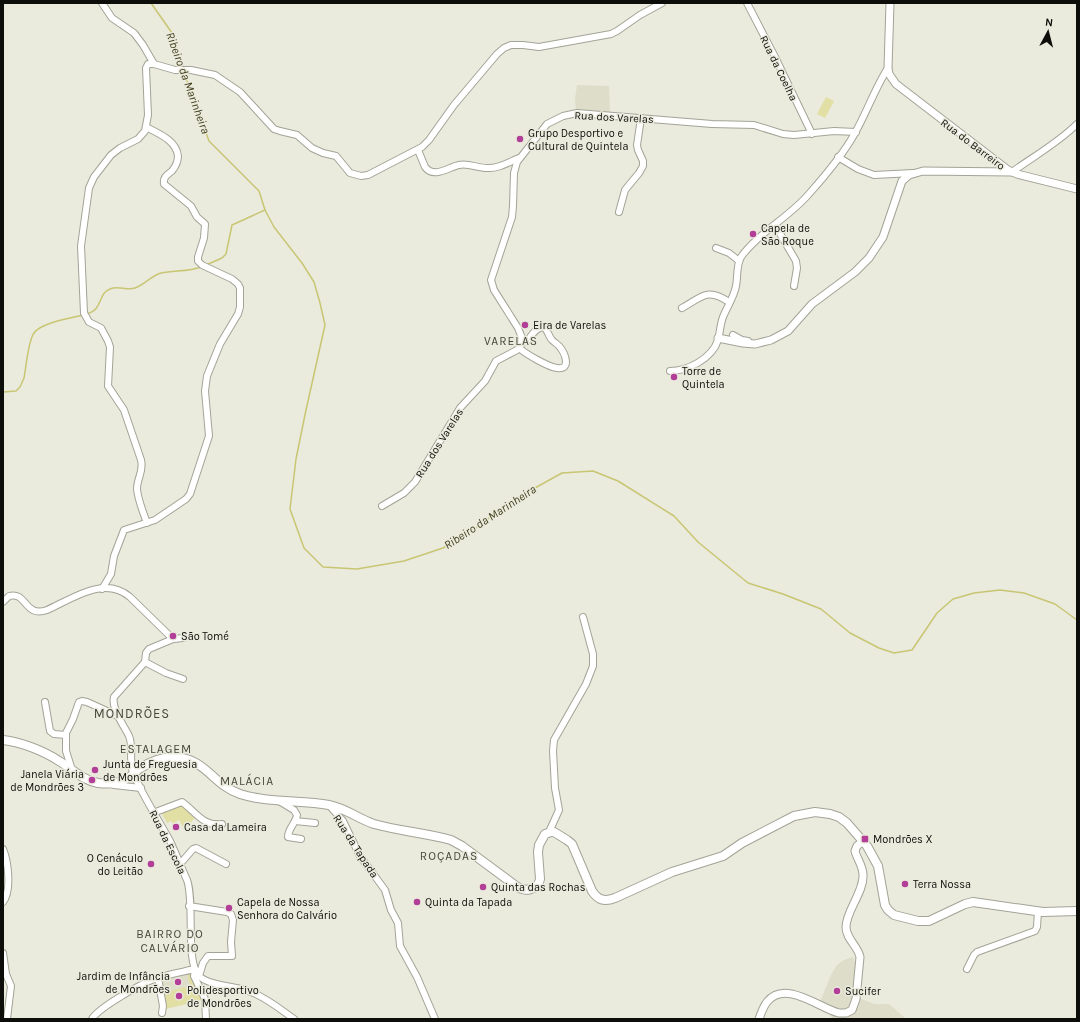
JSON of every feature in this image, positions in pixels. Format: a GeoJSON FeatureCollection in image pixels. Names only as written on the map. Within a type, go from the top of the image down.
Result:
{"type":"FeatureCollection","features":[{"type":"Feature","properties":{"kind":"main road"},"geometry":{"type":"LineString","coordinates":[[3,740],[21,743],[59,761],[86,779],[103,783],[120,782],[144,765],[156,760],[172,757],[197,762],[221,784],[235,792],[254,798],[329,805],[376,824],[455,841],[523,890],[533,888],[539,884],[538,846],[544,835],[549,832],[557,834],[571,843],[592,892],[597,898],[605,901],[672,872],[723,856],[742,842],[790,818],[802,814],[818,812],[839,817],[847,823],[870,850],[877,864],[885,905],[888,910],[896,916],[918,921],[929,921],[965,904],[973,902],[1038,911],[1077,911]]}},
{"type":"Feature","properties":{"kind":"street"},"geometry":{"type":"LineString","coordinates":[[102,3],[112,18],[134,33],[144,45],[154,64]]}},
{"type":"Feature","properties":{"kind":"street"},"geometry":{"type":"LineString","coordinates":[[147,523],[137,488],[142,470],[142,462],[124,410],[108,386],[109,344],[101,328],[90,323],[84,314],[81,248],[89,186],[111,155],[120,148],[139,138],[144,133],[148,115],[146,66],[149,63],[176,70],[187,70],[216,76],[240,92],[273,128],[280,132],[298,136],[309,147],[321,153],[336,156],[347,171],[351,174],[360,176],[367,175],[418,150],[428,142],[456,103],[497,54],[504,48],[511,45],[539,47],[611,34],[662,3]]}},
{"type":"Feature","properties":{"kind":"street","name":"Rua da Coelha"},"geometry":{"type":"LineString","coordinates":[[747,3],[812,134]]}},
{"type":"Feature","properties":{"kind":"street"},"geometry":{"type":"LineString","coordinates":[[670,371],[682,370],[698,363],[708,355],[718,342],[721,322],[736,287],[739,261],[759,239],[804,200],[856,132],[888,68],[890,4]]}},
{"type":"Feature","properties":{"kind":"street","name":"Rua do Barreiro"},"geometry":{"type":"LineString","coordinates":[[888,68],[889,74],[900,88],[1002,166],[1012,172],[1077,189]]}},
{"type":"Feature","properties":{"kind":"street","name":"Rua dos Varelas"},"geometry":{"type":"LineString","coordinates":[[522,340],[516,324],[494,290],[491,280],[512,217],[514,206],[514,173],[516,166],[520,158],[544,127],[551,121],[563,116],[577,113],[712,124],[754,125],[784,134],[794,135],[834,131],[856,132]]}},
{"type":"Feature","properties":{"kind":"street"},"geometry":{"type":"LineString","coordinates":[[619,212],[626,188],[643,166],[643,161],[638,150],[641,118]]}},
{"type":"Feature","properties":{"kind":"street"},"geometry":{"type":"LineString","coordinates":[[838,157],[858,169],[881,176],[926,171],[1012,172],[1037,154],[1054,145],[1077,124]]}},
{"type":"Feature","properties":{"kind":"street"},"geometry":{"type":"LineString","coordinates":[[102,589],[111,574],[113,558],[123,531],[127,528],[155,520],[186,499],[191,492],[209,436],[205,388],[207,376],[220,344],[239,310],[240,290],[238,284],[232,279],[204,266],[199,262],[198,257],[204,240],[205,225],[198,218],[191,207],[164,183],[166,176],[177,164],[178,157],[176,147],[171,141],[146,127]]}},
{"type":"Feature","properties":{"kind":"street"},"geometry":{"type":"LineString","coordinates":[[418,150],[425,168],[432,172],[444,171],[460,164],[492,168],[520,158]]}},
{"type":"Feature","properties":{"kind":"street"},"geometry":{"type":"LineString","coordinates":[[718,338],[749,344],[761,343],[788,330],[812,304],[855,272],[869,258],[885,232],[900,184],[906,177],[913,173]]}},
{"type":"Feature","properties":{"kind":"street"},"geometry":{"type":"LineString","coordinates":[[775,225],[796,260],[797,268],[794,286]]}},
{"type":"Feature","properties":{"kind":"street"},"geometry":{"type":"LineString","coordinates":[[716,248],[729,253],[739,261]]}},
{"type":"Feature","properties":{"kind":"street"},"geometry":{"type":"LineString","coordinates":[[682,308],[702,297],[712,294],[719,295],[729,302]]}},
{"type":"Feature","properties":{"kind":"street"},"geometry":{"type":"LineString","coordinates":[[544,327],[551,339],[562,350],[566,358],[566,364],[564,367],[558,368],[547,366],[519,348],[522,340],[528,340],[536,330],[544,327]]}},
{"type":"Feature","properties":{"kind":"street"},"geometry":{"type":"LineString","coordinates":[[733,335],[747,341],[766,341],[774,338]]}},
{"type":"Feature","properties":{"kind":"street","name":"Rua dos Varelas"},"geometry":{"type":"LineString","coordinates":[[382,506],[404,493],[415,482],[460,408],[485,381],[496,361],[519,348]]}},
{"type":"Feature","properties":{"kind":"street"},"geometry":{"type":"LineString","coordinates":[[3,602],[9,596],[17,595],[30,609],[35,612],[42,612],[89,590],[114,589],[124,592],[173,640]]}},
{"type":"Feature","properties":{"kind":"street"},"geometry":{"type":"LineString","coordinates":[[549,832],[559,810],[555,788],[553,751],[554,740],[586,684],[593,666],[593,654],[583,617]]}},
{"type":"Feature","properties":{"kind":"street"},"geometry":{"type":"LineString","coordinates":[[133,774],[130,741],[113,704],[114,697],[145,662],[146,653],[149,649],[182,638]]}},
{"type":"Feature","properties":{"kind":"street"},"geometry":{"type":"LineString","coordinates":[[145,662],[166,673],[183,679]]}},
{"type":"Feature","properties":{"kind":"street"},"geometry":{"type":"LineString","coordinates":[[72,771],[66,751],[66,734],[80,701],[87,702],[120,717]]}},
{"type":"Feature","properties":{"kind":"street"},"geometry":{"type":"LineString","coordinates":[[45,702],[50,731],[55,734],[66,734]]}},
{"type":"Feature","properties":{"kind":"street","name":"Rua da Escola"},"geometry":{"type":"LineString","coordinates":[[133,774],[170,842],[188,886],[195,969],[194,975],[205,999],[206,1019]]}},
{"type":"Feature","properties":{"kind":"street"},"geometry":{"type":"LineString","coordinates":[[103,783],[141,788]]}},
{"type":"Feature","properties":{"kind":"street"},"geometry":{"type":"LineString","coordinates":[[278,801],[307,822]]}},
{"type":"Feature","properties":{"kind":"street"},"geometry":{"type":"LineString","coordinates":[[153,813],[182,802],[204,821],[213,825],[222,824]]}},
{"type":"Feature","properties":{"kind":"street","name":"Rua da Tapada"},"geometry":{"type":"LineString","coordinates":[[329,805],[343,821],[360,856],[385,890],[391,910],[398,922],[400,946],[418,977],[435,1019]]}},
{"type":"Feature","properties":{"kind":"street"},"geometry":{"type":"LineString","coordinates":[[296,813],[297,817],[288,830],[288,837],[301,839]]}},
{"type":"Feature","properties":{"kind":"street"},"geometry":{"type":"LineString","coordinates":[[295,821],[315,823]]}},
{"type":"Feature","properties":{"kind":"street"},"geometry":{"type":"LineString","coordinates":[[759,1019],[768,1000],[774,996],[784,994],[798,995],[841,1013],[846,1014],[852,1010],[856,999],[860,957],[848,936],[846,926],[863,880],[862,868],[855,851],[857,846],[863,841]]}},
{"type":"Feature","properties":{"kind":"street"},"geometry":{"type":"LineString","coordinates":[[180,864],[193,849],[196,848],[226,864]]}},
{"type":"Feature","properties":{"kind":"street"},"geometry":{"type":"LineString","coordinates":[[3,849],[6,858],[8,888],[7,896],[3,902]]}},
{"type":"Feature","properties":{"kind":"street"},"geometry":{"type":"LineString","coordinates":[[189,906],[228,913],[231,914],[233,918],[230,942],[232,956],[208,956],[203,963],[199,976]]}},
{"type":"Feature","properties":{"kind":"street"},"geometry":{"type":"LineString","coordinates":[[967,969],[975,953],[1035,931],[1037,927],[1038,911]]}},
{"type":"Feature","properties":{"kind":"street"},"geometry":{"type":"LineString","coordinates":[[3,953],[6,974],[11,988],[6,1019]]}},
{"type":"Feature","properties":{"kind":"street"},"geometry":{"type":"LineString","coordinates":[[92,1019],[99,1011],[109,1004],[158,978],[195,969],[199,976],[210,982],[238,987],[256,994],[269,1001],[294,1019]]}},
{"type":"Feature","properties":{"kind":"street"},"geometry":{"type":"LineString","coordinates":[[158,978],[163,1006],[162,1013]]}},
{"type":"Feature","properties":{"kind":"shaded area"},"geometry":{"type":"Polygon","coordinates":[[[577,85],[609,86],[610,112],[576,109],[575,99],[577,85]]]}},
{"type":"Feature","properties":{"kind":"shaded area"},"geometry":{"type":"Polygon","coordinates":[[[826,97],[834,101],[825,118],[817,114],[826,97]]]}},
{"type":"Feature","properties":{"kind":"shaded area"},"geometry":{"type":"Polygon","coordinates":[[[181,804],[196,817],[184,829],[179,820],[173,824],[171,821],[167,823],[161,812],[181,804]]]}},
{"type":"Feature","properties":{"kind":"shaded area"},"geometry":{"type":"Polygon","coordinates":[[[853,957],[855,964],[854,996],[874,1004],[889,1004],[906,1019],[833,1019],[820,1002],[831,975],[837,965],[844,960],[853,957]]]}},
{"type":"Feature","properties":{"kind":"shaded area","name":"Jardim de Infância de Mondrões"},"geometry":{"type":"Polygon","coordinates":[[[190,971],[196,985],[162,993],[160,979],[190,971]]]}},
{"type":"Feature","properties":{"kind":"shaded area","name":"Polidesportivo de Mondrões"},"geometry":{"type":"Polygon","coordinates":[[[187,972],[190,972],[202,1000],[166,1009],[162,993],[190,986],[187,972]]]}},
{"type":"Feature","properties":{"kind":"waterway","name":"Ribeiro da Marinheira"},"geometry":{"type":"LineString","coordinates":[[151,3],[172,33],[183,67]]}},
{"type":"Feature","properties":{"kind":"waterway","name":"Ribeiro da Marinheira"},"geometry":{"type":"LineString","coordinates":[[184,73],[209,141],[259,191],[265,210],[274,227],[302,263],[314,282],[320,303],[325,325],[296,459],[290,509],[304,548],[323,567],[357,569],[404,561],[443,548],[470,532],[515,499],[562,473],[593,471],[618,481],[674,516],[698,542],[748,583],[783,594],[821,609],[850,633],[879,648],[894,653],[912,650],[937,613],[953,599],[974,593],[1000,590],[1024,593],[1055,604],[1077,620]]}},
{"type":"Feature","properties":{"kind":"waterway"},"geometry":{"type":"LineString","coordinates":[[206,265],[222,258],[226,254],[232,225],[265,210]]}},
{"type":"Feature","properties":{"kind":"waterway"},"geometry":{"type":"LineString","coordinates":[[86,314],[96,309],[103,294],[110,289],[132,289],[161,273],[191,270],[201,267]]}},
{"type":"Feature","properties":{"kind":"waterway"},"geometry":{"type":"LineString","coordinates":[[3,392],[16,391],[20,387],[24,378],[30,342],[37,329],[56,321],[83,315]]}},
{"type":"Feature","properties":{"kind":"place","name":"Grupo Desportivo e Cultural de Quintela"},"geometry":{"type":"Point","coordinates":[520,139]}},
{"type":"Feature","properties":{"kind":"place","name":"Capela de São Roque"},"geometry":{"type":"Point","coordinates":[753,234]}},
{"type":"Feature","properties":{"kind":"place","name":"Eira de Varelas"},"geometry":{"type":"Point","coordinates":[525,325]}},
{"type":"Feature","properties":{"kind":"place","name":"Torre de Quintela"},"geometry":{"type":"Point","coordinates":[674,377]}},
{"type":"Feature","properties":{"kind":"place","name":"São Tomé"},"geometry":{"type":"Point","coordinates":[173,636]}},
{"type":"Feature","properties":{"kind":"place","name":"Junta de Freguesia de Mondrões"},"geometry":{"type":"Point","coordinates":[95,770]}},
{"type":"Feature","properties":{"kind":"place","name":"Janela Viária de Mondrões 3"},"geometry":{"type":"Point","coordinates":[92,780]}},
{"type":"Feature","properties":{"kind":"place","name":"Casa da Lameira"},"geometry":{"type":"Point","coordinates":[176,827]}},
{"type":"Feature","properties":{"kind":"place","name":"Mondrões X"},"geometry":{"type":"Point","coordinates":[865,839]}},
{"type":"Feature","properties":{"kind":"place","name":"O Cenáculo do Leitão"},"geometry":{"type":"Point","coordinates":[151,864]}},
{"type":"Feature","properties":{"kind":"place","name":"Terra Nossa"},"geometry":{"type":"Point","coordinates":[905,884]}},
{"type":"Feature","properties":{"kind":"place","name":"Quinta das Rochas"},"geometry":{"type":"Point","coordinates":[483,887]}},
{"type":"Feature","properties":{"kind":"place","name":"Quinta da Tapada"},"geometry":{"type":"Point","coordinates":[417,902]}},
{"type":"Feature","properties":{"kind":"place","name":"Capela de Nossa Senhora do Calvário"},"geometry":{"type":"Point","coordinates":[229,908]}},
{"type":"Feature","properties":{"kind":"place","name":"Jardim de Infância de Mondrões"},"geometry":{"type":"Point","coordinates":[178,982]}},
{"type":"Feature","properties":{"kind":"place","name":"Sucifer"},"geometry":{"type":"Point","coordinates":[837,991]}},
{"type":"Feature","properties":{"kind":"place","name":"Polidesportivo de Mondrões"},"geometry":{"type":"Point","coordinates":[179,996]}},
{"type":"Feature","properties":{"kind":"district","name":"VARELAS"},"geometry":{"type":"Point","coordinates":[511,341]}},
{"type":"Feature","properties":{"kind":"district","name":"MONDRÕES"},"geometry":{"type":"Point","coordinates":[132,713]}},
{"type":"Feature","properties":{"kind":"district","name":"ESTALAGEM"},"geometry":{"type":"Point","coordinates":[156,749]}},
{"type":"Feature","properties":{"kind":"district","name":"MALÁCIA"},"geometry":{"type":"Point","coordinates":[247,781]}},
{"type":"Feature","properties":{"kind":"district","name":"ROÇADAS"},"geometry":{"type":"Point","coordinates":[449,856]}},
{"type":"Feature","properties":{"kind":"district","name":"BAIRRO DO CALVÁRIO"},"geometry":{"type":"Point","coordinates":[170,941]}}]}
